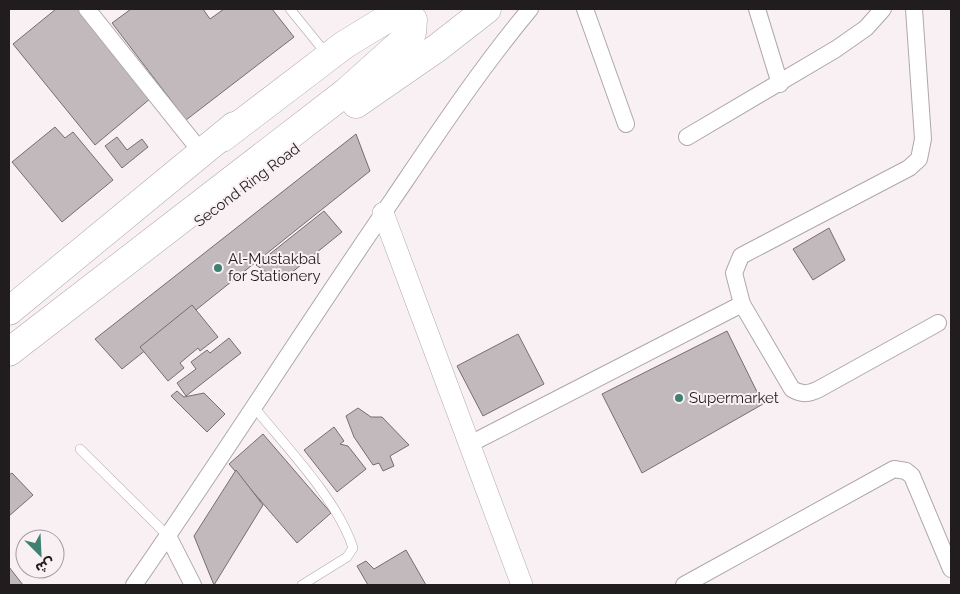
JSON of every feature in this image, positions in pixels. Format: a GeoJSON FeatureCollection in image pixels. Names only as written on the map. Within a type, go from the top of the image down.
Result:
{"type":"FeatureCollection","features":[{"type":"Feature","properties":{"kind":"highway"},"geometry":{"type":"LineString","coordinates":[[212,145],[320,46],[369,9]]}},
{"type":"Feature","properties":{"kind":"highway","name":"Second Ring Road"},"geometry":{"type":"LineString","coordinates":[[9,364],[308,139],[437,48],[487,9]]}},
{"type":"Feature","properties":{"kind":"highway"},"geometry":{"type":"LineString","coordinates":[[9,311],[212,145],[344,45],[397,13],[407,14],[413,20],[412,33],[346,92],[9,352]]}},
{"type":"Feature","properties":{"kind":"street"},"geometry":{"type":"LineString","coordinates":[[87,9],[212,145]]}},
{"type":"Feature","properties":{"kind":"street"},"geometry":{"type":"LineString","coordinates":[[134,585],[254,408],[300,334],[383,213],[479,74],[530,9]]}},
{"type":"Feature","properties":{"kind":"street"},"geometry":{"type":"LineString","coordinates":[[585,9],[626,124]]}},
{"type":"Feature","properties":{"kind":"street"},"geometry":{"type":"LineString","coordinates":[[757,9],[780,84]]}},
{"type":"Feature","properties":{"kind":"street"},"geometry":{"type":"LineString","coordinates":[[686,137],[780,84],[866,28],[882,9]]}},
{"type":"Feature","properties":{"kind":"street"},"geometry":{"type":"LineString","coordinates":[[914,9],[923,139],[919,159],[910,168],[740,256],[734,273],[742,304],[792,389],[806,394],[938,323]]}},
{"type":"Feature","properties":{"kind":"street"},"geometry":{"type":"LineString","coordinates":[[383,213],[468,446],[522,585]]}},
{"type":"Feature","properties":{"kind":"street"},"geometry":{"type":"LineString","coordinates":[[468,446],[742,304]]}},
{"type":"Feature","properties":{"kind":"street"},"geometry":{"type":"LineString","coordinates":[[684,585],[894,469],[900,468],[912,476],[951,569]]}},
{"type":"Feature","properties":{"kind":"street"},"geometry":{"type":"LineString","coordinates":[[168,536],[193,585]]}},
{"type":"Feature","properties":{"kind":"lane"},"geometry":{"type":"LineString","coordinates":[[290,9],[320,46]]}},
{"type":"Feature","properties":{"kind":"lane"},"geometry":{"type":"LineString","coordinates":[[254,408],[337,511],[348,532],[353,548],[347,557],[302,585]]}},
{"type":"Feature","properties":{"kind":"lane"},"geometry":{"type":"LineString","coordinates":[[80,449],[168,536]]}},
{"type":"Feature","properties":{"kind":"building"},"geometry":{"type":"Polygon","coordinates":[[[56,9],[79,9],[151,98],[95,145],[13,44],[56,9]]]}},
{"type":"Feature","properties":{"kind":"building"},"geometry":{"type":"Polygon","coordinates":[[[131,9],[203,9],[210,19],[224,9],[272,9],[294,37],[186,120],[112,23],[131,9]]]}},
{"type":"Feature","properties":{"kind":"building"},"geometry":{"type":"Polygon","coordinates":[[[55,127],[65,138],[73,132],[113,180],[62,222],[12,162],[55,127]]]}},
{"type":"Feature","properties":{"kind":"building"},"geometry":{"type":"Polygon","coordinates":[[[356,134],[370,171],[122,369],[95,339],[356,134]]]}},
{"type":"Feature","properties":{"kind":"building"},"geometry":{"type":"Polygon","coordinates":[[[117,137],[127,150],[142,139],[148,147],[122,168],[105,146],[117,137]]]}},
{"type":"Feature","properties":{"kind":"building"},"geometry":{"type":"Polygon","coordinates":[[[324,211],[342,232],[280,282],[256,265],[324,211]]]}},
{"type":"Feature","properties":{"kind":"building"},"geometry":{"type":"Polygon","coordinates":[[[829,228],[845,260],[813,280],[793,249],[829,228]]]}},
{"type":"Feature","properties":{"kind":"building"},"geometry":{"type":"Polygon","coordinates":[[[192,305],[218,337],[200,351],[198,348],[180,363],[184,368],[168,381],[140,347],[192,305]]]}},
{"type":"Feature","properties":{"kind":"building"},"geometry":{"type":"Polygon","coordinates":[[[727,331],[763,404],[642,473],[602,394],[727,331]]]}},
{"type":"Feature","properties":{"kind":"building"},"geometry":{"type":"Polygon","coordinates":[[[518,334],[544,384],[483,416],[457,366],[518,334]]]}},
{"type":"Feature","properties":{"kind":"building"},"geometry":{"type":"Polygon","coordinates":[[[229,338],[241,353],[186,396],[177,383],[196,369],[191,362],[207,350],[210,353],[229,338]]]}},
{"type":"Feature","properties":{"kind":"building"},"geometry":{"type":"Polygon","coordinates":[[[177,391],[184,397],[204,393],[225,414],[207,432],[171,396],[177,391]]]}},
{"type":"Feature","properties":{"kind":"building"},"geometry":{"type":"Polygon","coordinates":[[[358,408],[371,417],[382,417],[409,445],[390,456],[394,466],[383,471],[379,463],[373,465],[354,437],[346,416],[358,408]]]}},
{"type":"Feature","properties":{"kind":"building"},"geometry":{"type":"Polygon","coordinates":[[[334,427],[344,441],[340,444],[348,446],[366,469],[337,492],[304,450],[334,427]]]}},
{"type":"Feature","properties":{"kind":"building"},"geometry":{"type":"Polygon","coordinates":[[[263,434],[331,513],[297,543],[229,464],[263,434]]]}},
{"type":"Feature","properties":{"kind":"building"},"geometry":{"type":"Polygon","coordinates":[[[236,470],[263,505],[214,585],[194,536],[236,470]]]}},
{"type":"Feature","properties":{"kind":"building"},"geometry":{"type":"Polygon","coordinates":[[[12,473],[33,495],[9,516],[9,475],[12,473]]]}},
{"type":"Feature","properties":{"kind":"building"},"geometry":{"type":"Polygon","coordinates":[[[406,550],[426,585],[368,585],[357,566],[366,561],[374,569],[406,550]]]}},
{"type":"Feature","properties":{"kind":"building"},"geometry":{"type":"Polygon","coordinates":[[[9,567],[15,575],[15,579],[18,579],[23,585],[9,585],[9,567]]]}},
{"type":"Feature","properties":{"kind":"place","name":"Al-Mustakbal for Stationery"},"geometry":{"type":"Point","coordinates":[218,268]}},
{"type":"Feature","properties":{"kind":"place","name":"Supermarket"},"geometry":{"type":"Point","coordinates":[679,398]}}]}
